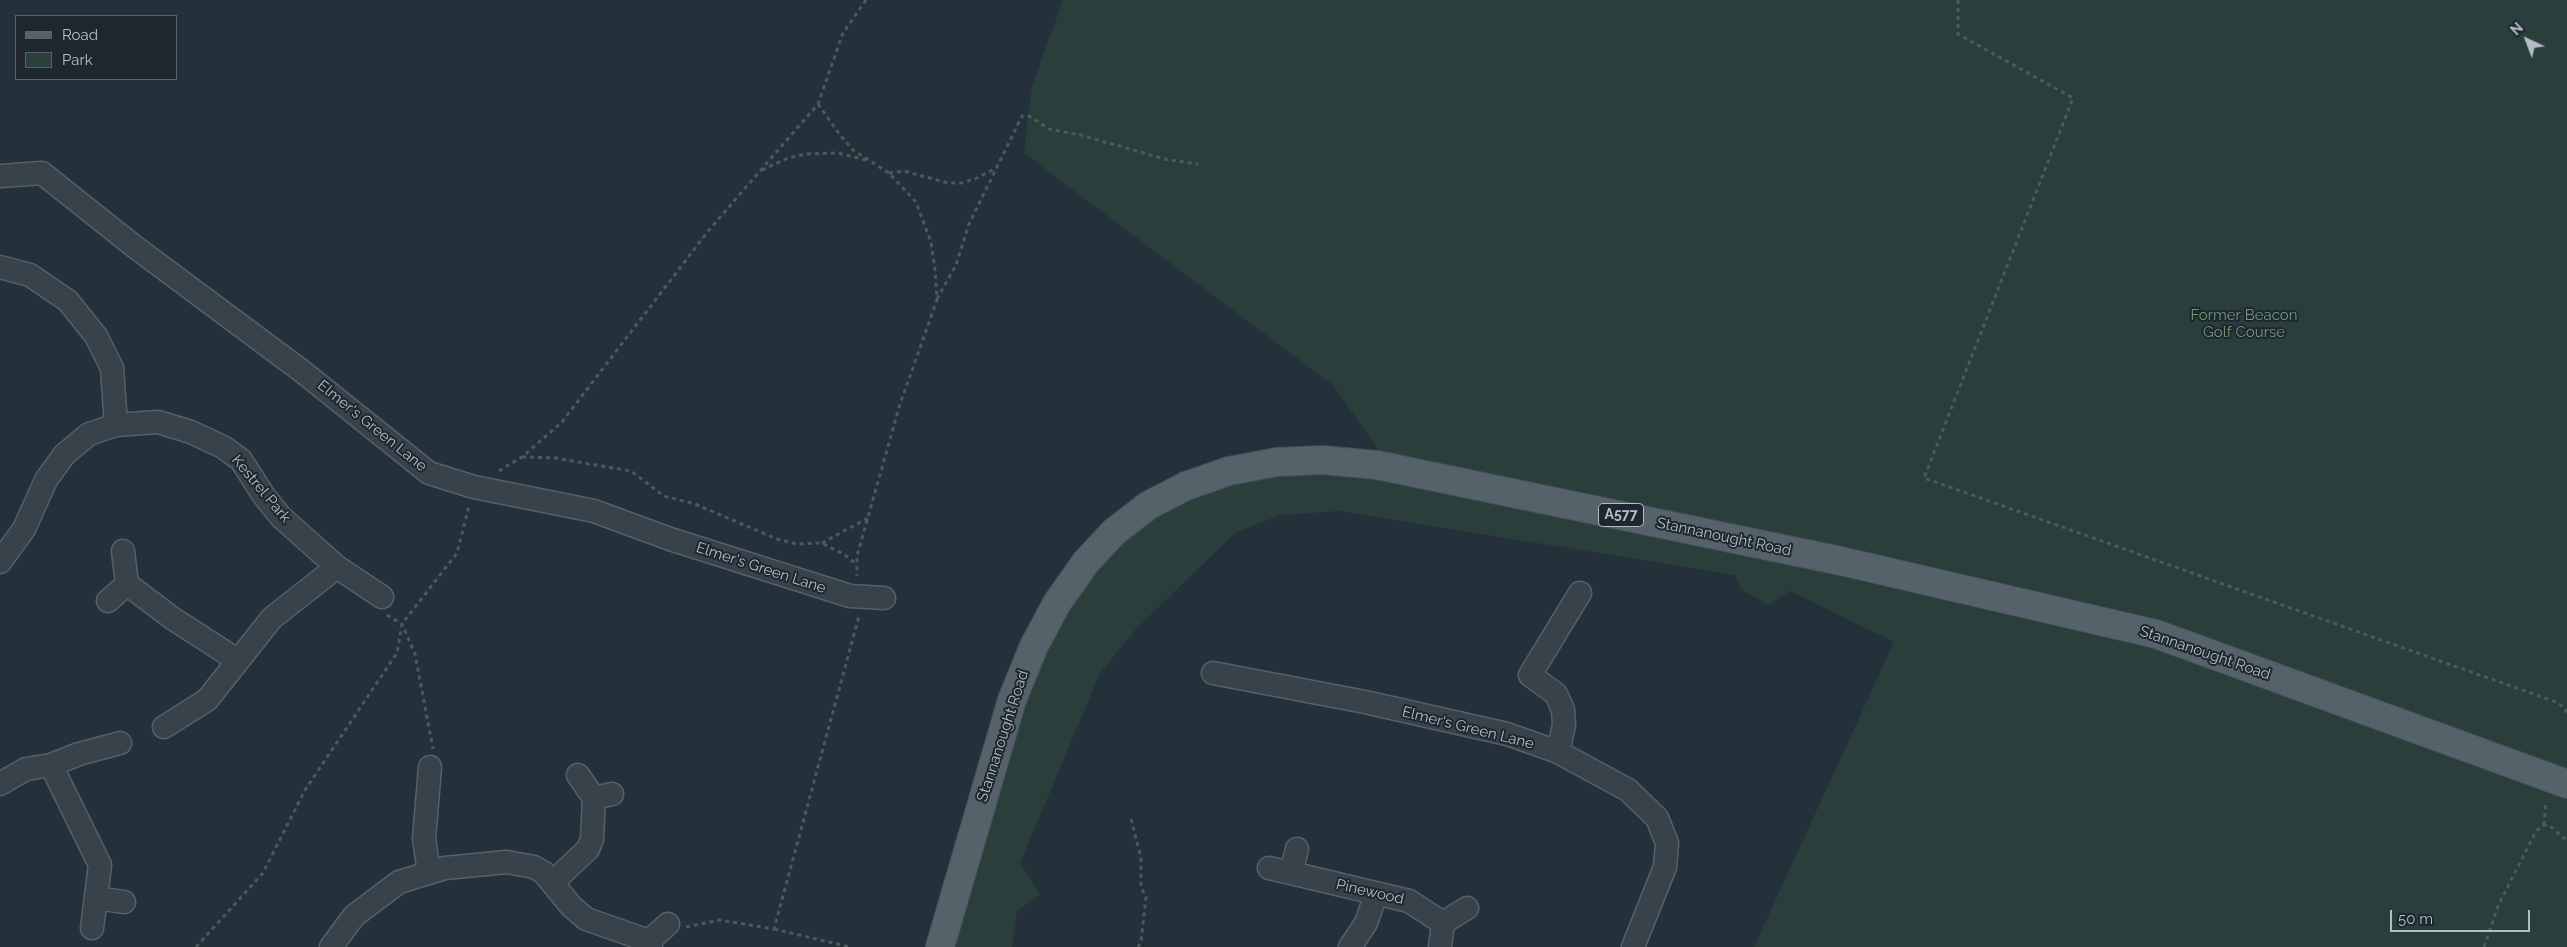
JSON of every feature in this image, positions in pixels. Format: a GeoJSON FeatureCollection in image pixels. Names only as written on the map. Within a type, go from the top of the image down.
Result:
{"type":"FeatureCollection","features":[{"type":"Feature","properties":{"kind":"main road","name":"Stannanought Road"},"geometry":{"type":"LineString","coordinates":[[940,947],[1012,700],[1034,646],[1057,604],[1086,562],[1114,532],[1149,505],[1186,486],[1229,471],[1277,462],[1322,460],[1386,467],[1841,561],[2156,634],[2556,791]]}},
{"type":"Feature","properties":{"kind":"street","name":"Elmer's Green Lane"},"geometry":{"type":"LineString","coordinates":[[0,176],[42,173],[135,247],[303,372],[429,473],[474,487],[594,511],[670,539],[840,593],[874,598]]}},
{"type":"Feature","properties":{"kind":"street"},"geometry":{"type":"LineString","coordinates":[[0,267],[30,275],[68,301],[96,336],[112,368],[116,425]]}},
{"type":"Feature","properties":{"kind":"street","name":"Kestrel Park"},"geometry":{"type":"LineString","coordinates":[[0,562],[24,529],[46,480],[64,455],[89,434],[116,425],[158,422],[190,432],[223,446],[241,460],[264,496],[281,516],[337,567],[382,597]]}},
{"type":"Feature","properties":{"kind":"street"},"geometry":{"type":"LineString","coordinates":[[122,551],[127,584],[172,618],[237,660]]}},
{"type":"Feature","properties":{"kind":"street"},"geometry":{"type":"LineString","coordinates":[[164,727],[207,700],[272,618],[337,567]]}},
{"type":"Feature","properties":{"kind":"street"},"geometry":{"type":"LineString","coordinates":[[108,601],[127,584]]}},
{"type":"Feature","properties":{"kind":"street"},"geometry":{"type":"LineString","coordinates":[[1558,752],[1564,725],[1563,710],[1556,694],[1530,675],[1580,593]]}},
{"type":"Feature","properties":{"kind":"street","name":"Elmer's Green Lane"},"geometry":{"type":"LineString","coordinates":[[1214,673],[1366,702],[1507,734],[1558,752],[1628,790],[1647,806],[1663,829],[1667,843],[1665,867],[1633,947]]}},
{"type":"Feature","properties":{"kind":"street"},"geometry":{"type":"LineString","coordinates":[[0,784],[26,769],[51,765],[79,754],[120,743]]}},
{"type":"Feature","properties":{"kind":"street"},"geometry":{"type":"LineString","coordinates":[[51,765],[100,864],[92,928]]}},
{"type":"Feature","properties":{"kind":"street"},"geometry":{"type":"LineString","coordinates":[[429,872],[424,839],[430,767]]}},
{"type":"Feature","properties":{"kind":"street"},"geometry":{"type":"LineString","coordinates":[[553,882],[588,849],[603,796],[578,775]]}},
{"type":"Feature","properties":{"kind":"street"},"geometry":{"type":"LineString","coordinates":[[1292,874],[1297,849]]}},
{"type":"Feature","properties":{"kind":"street"},"geometry":{"type":"LineString","coordinates":[[331,947],[354,916],[399,882],[429,872],[464,865],[507,862],[534,867],[553,882],[571,906],[586,919],[650,944],[668,924]]}},
{"type":"Feature","properties":{"kind":"street","name":"Pinewood"},"geometry":{"type":"LineString","coordinates":[[1269,868],[1409,901],[1443,923]]}},
{"type":"Feature","properties":{"kind":"street"},"geometry":{"type":"LineString","coordinates":[[1350,947],[1366,924],[1376,894]]}},
{"type":"Feature","properties":{"kind":"street"},"geometry":{"type":"LineString","coordinates":[[96,898],[124,902]]}},
{"type":"Feature","properties":{"kind":"street"},"geometry":{"type":"LineString","coordinates":[[1440,947],[1443,923],[1466,908]]}},
{"type":"Feature","properties":{"kind":"path"},"geometry":{"type":"LineString","coordinates":[[196,947],[263,873],[305,790],[397,653],[402,624],[457,553],[474,487],[522,457],[562,422],[709,230],[818,104],[843,33],[866,0]]}},
{"type":"Feature","properties":{"kind":"path"},"geometry":{"type":"LineString","coordinates":[[1958,0],[1958,34],[2074,98],[1924,478],[2556,702],[2565,708],[2567,715]]}},
{"type":"Feature","properties":{"kind":"path"},"geometry":{"type":"LineString","coordinates":[[818,104],[853,150],[889,173],[916,202],[925,221],[934,261],[937,300]]}},
{"type":"Feature","properties":{"kind":"path"},"geometry":{"type":"LineString","coordinates":[[856,564],[900,404],[937,300],[956,265],[970,224],[1022,116],[1029,116],[1049,129],[1081,135],[1164,159],[1198,164]]}},
{"type":"Feature","properties":{"kind":"path"},"geometry":{"type":"LineString","coordinates":[[759,172],[788,158],[806,154],[838,153],[870,161]]}},
{"type":"Feature","properties":{"kind":"path"},"geometry":{"type":"LineString","coordinates":[[889,173],[904,171],[948,183],[961,183],[981,177],[997,167]]}},
{"type":"Feature","properties":{"kind":"path"},"geometry":{"type":"LineString","coordinates":[[522,457],[555,458],[631,471],[664,496],[695,504],[753,530],[797,544],[822,543],[868,518]]}},
{"type":"Feature","properties":{"kind":"path"},"geometry":{"type":"LineString","coordinates":[[774,929],[874,598],[856,564],[845,555],[822,543]]}},
{"type":"Feature","properties":{"kind":"path"},"geometry":{"type":"LineString","coordinates":[[402,624],[414,654],[433,746],[430,767]]}},
{"type":"Feature","properties":{"kind":"path"},"geometry":{"type":"LineString","coordinates":[[2484,947],[2498,906],[2530,840],[2544,825],[2556,791]]}},
{"type":"Feature","properties":{"kind":"path"},"geometry":{"type":"LineString","coordinates":[[1132,819],[1141,858],[1141,887],[1146,897],[1141,942],[1138,947]]}},
{"type":"Feature","properties":{"kind":"path"},"geometry":{"type":"LineString","coordinates":[[2544,825],[2550,826],[2567,841]]}},
{"type":"Feature","properties":{"kind":"path"},"geometry":{"type":"LineString","coordinates":[[668,924],[680,928],[719,920],[774,929],[850,947]]}},
{"type":"Feature","properties":{"kind":"green space","name":"Former Beacon Golf Course"},"geometry":{"type":"Polygon","coordinates":[[[1063,0],[2567,0],[2567,947],[1754,947],[1894,642],[1790,591],[1768,605],[1741,589],[1735,575],[1339,511],[1280,515],[1235,533],[1136,629],[1100,673],[1020,863],[1040,894],[1017,911],[1012,947],[954,947],[1026,688],[1059,614],[1134,527],[1224,475],[1341,466],[1893,560],[1613,498],[1380,452],[1333,385],[1024,153],[1032,86],[1063,0]]]}}]}
